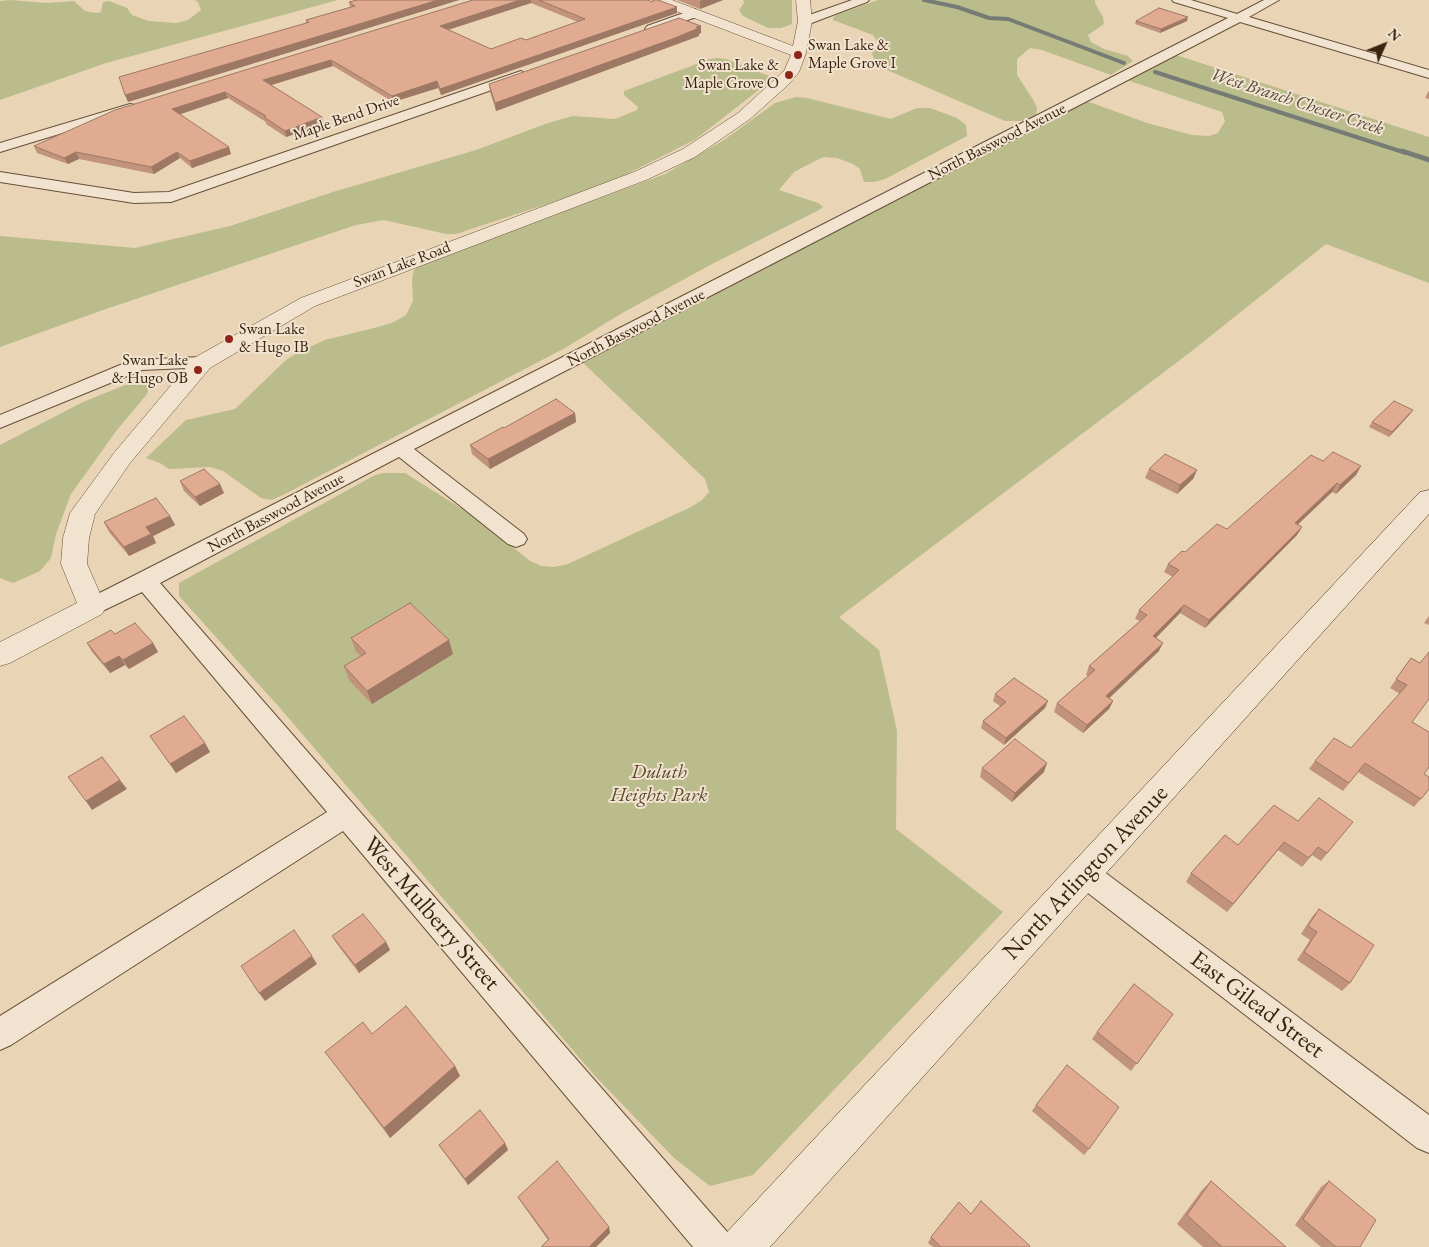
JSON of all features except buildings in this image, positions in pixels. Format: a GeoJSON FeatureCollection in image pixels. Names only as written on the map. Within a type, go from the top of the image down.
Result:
{"type":"FeatureCollection","features":[{"type":"Feature","properties":{"kind":"street"},"geometry":{"type":"LineString","coordinates":[[660,0],[799,54]]}},
{"type":"Feature","properties":{"kind":"street","name":"Swan Lake Road"},"geometry":{"type":"LineString","coordinates":[[92,607],[74,564],[76,538],[83,513],[122,458],[202,363],[308,302],[640,176],[689,153],[744,116],[783,82],[791,72],[799,54],[805,21],[803,0]]}},
{"type":"Feature","properties":{"kind":"street"},"geometry":{"type":"LineString","coordinates":[[805,21],[863,0]]}},
{"type":"Feature","properties":{"kind":"street"},"geometry":{"type":"LineString","coordinates":[[1178,0],[1429,74]]}},
{"type":"Feature","properties":{"kind":"street","name":"North Basswood Avenue"},"geometry":{"type":"LineString","coordinates":[[0,655],[1273,0]]}},
{"type":"Feature","properties":{"kind":"street"},"geometry":{"type":"LineString","coordinates":[[639,33],[695,14]]}},
{"type":"Feature","properties":{"kind":"street","name":"Maple Bend Drive"},"geometry":{"type":"LineString","coordinates":[[0,177],[134,198],[171,197],[537,69]]}},
{"type":"Feature","properties":{"kind":"street"},"geometry":{"type":"LineString","coordinates":[[0,148],[143,104]]}},
{"type":"Feature","properties":{"kind":"street"},"geometry":{"type":"LineString","coordinates":[[0,422],[139,364],[202,363]]}},
{"type":"Feature","properties":{"kind":"street"},"geometry":{"type":"LineString","coordinates":[[400,448],[516,539]]}},
{"type":"Feature","properties":{"kind":"street","name":"North Arlington Avenue"},"geometry":{"type":"LineString","coordinates":[[742,1247],[1429,498]]}},
{"type":"Feature","properties":{"kind":"street","name":"West Mulberry Street"},"geometry":{"type":"LineString","coordinates":[[145,582],[716,1247]]}},
{"type":"Feature","properties":{"kind":"street"},"geometry":{"type":"LineString","coordinates":[[0,1034],[345,815]]}},
{"type":"Feature","properties":{"kind":"street","name":"East Gilead Street"},"geometry":{"type":"LineString","coordinates":[[1085,874],[1429,1136]]}},
{"type":"Feature","properties":{"kind":"green space"},"geometry":{"type":"Polygon","coordinates":[[[195,0],[338,0],[106,63],[0,100],[0,1],[46,3],[74,1],[85,11],[96,13],[101,12],[103,2],[109,1],[127,8],[132,15],[149,21],[176,23],[188,20],[201,10],[198,2],[195,0]]]}},
{"type":"Feature","properties":{"kind":"green space"},"geometry":{"type":"Polygon","coordinates":[[[743,0],[792,0],[792,24],[781,28],[768,28],[743,16],[739,10],[744,3],[743,0]]]}},
{"type":"Feature","properties":{"kind":"green space"},"geometry":{"type":"Polygon","coordinates":[[[878,0],[1095,0],[1103,17],[1104,24],[1088,35],[1091,42],[1104,49],[1128,56],[1133,61],[1111,75],[1042,50],[1030,48],[1017,59],[1017,75],[1034,101],[1037,108],[1036,116],[1026,121],[1005,121],[887,70],[874,59],[872,53],[879,44],[873,35],[833,20],[836,15],[878,0]]]}},
{"type":"Feature","properties":{"kind":"green space","name":"Duluth Heights Park"},"geometry":{"type":"Polygon","coordinates":[[[1170,53],[1429,137],[1429,283],[1326,244],[1188,354],[839,617],[879,650],[897,731],[896,829],[1003,912],[753,1175],[710,1186],[674,1158],[595,1076],[280,708],[179,596],[179,583],[375,475],[384,473],[405,473],[475,517],[530,561],[541,566],[554,567],[568,564],[691,507],[702,500],[709,492],[705,479],[578,358],[1081,99],[1147,123],[1192,135],[1209,136],[1218,133],[1225,121],[1222,112],[1121,78],[1170,53]]]}},
{"type":"Feature","properties":{"kind":"green space"},"geometry":{"type":"Polygon","coordinates":[[[710,59],[726,59],[774,78],[696,139],[625,175],[568,197],[456,234],[446,234],[384,220],[356,225],[103,310],[0,347],[0,236],[135,248],[230,226],[333,192],[476,150],[548,123],[573,116],[615,119],[637,110],[638,107],[624,95],[624,91],[710,59]]]}},
{"type":"Feature","properties":{"kind":"green space"},"geometry":{"type":"Polygon","coordinates":[[[796,97],[807,98],[891,119],[917,108],[930,108],[957,118],[966,125],[967,136],[885,179],[874,182],[864,182],[860,169],[837,158],[824,157],[815,161],[794,172],[779,190],[818,203],[823,207],[819,210],[712,264],[624,312],[565,348],[272,500],[261,498],[223,471],[210,467],[169,469],[160,463],[146,458],[186,420],[235,409],[286,360],[297,353],[325,340],[378,327],[394,322],[406,315],[413,301],[412,278],[414,270],[423,264],[665,174],[724,140],[775,103],[796,97]]]}},
{"type":"Feature","properties":{"kind":"green space"},"geometry":{"type":"Polygon","coordinates":[[[142,382],[149,386],[147,394],[117,430],[71,494],[56,534],[51,558],[40,571],[13,583],[0,578],[0,445],[83,402],[130,383],[142,382]]]}},
{"type":"Feature","properties":{"kind":"waterway","name":"West Branch Chester Creek"},"geometry":{"type":"LineString","coordinates":[[924,0],[957,7],[989,18],[1008,19],[1124,63]]}},
{"type":"Feature","properties":{"kind":"waterway","name":"West Branch Chester Creek"},"geometry":{"type":"LineString","coordinates":[[1155,72],[1406,153]]}},
{"type":"Feature","properties":{"kind":"waterway","name":"West Branch Chester Creek"},"geometry":{"type":"LineString","coordinates":[[1402,151],[1429,160]]}},
{"type":"Feature","properties":{"kind":"place","name":"Swan Lake & Maple Grove I"},"geometry":{"type":"Point","coordinates":[798,55]}},
{"type":"Feature","properties":{"kind":"place","name":"Swan Lake & Maple Grove O"},"geometry":{"type":"Point","coordinates":[789,75]}},
{"type":"Feature","properties":{"kind":"place","name":"Swan Lake & Hugo IB"},"geometry":{"type":"Point","coordinates":[229,339]}},
{"type":"Feature","properties":{"kind":"place","name":"Swan Lake & Hugo OB"},"geometry":{"type":"Point","coordinates":[198,370]}}]}
